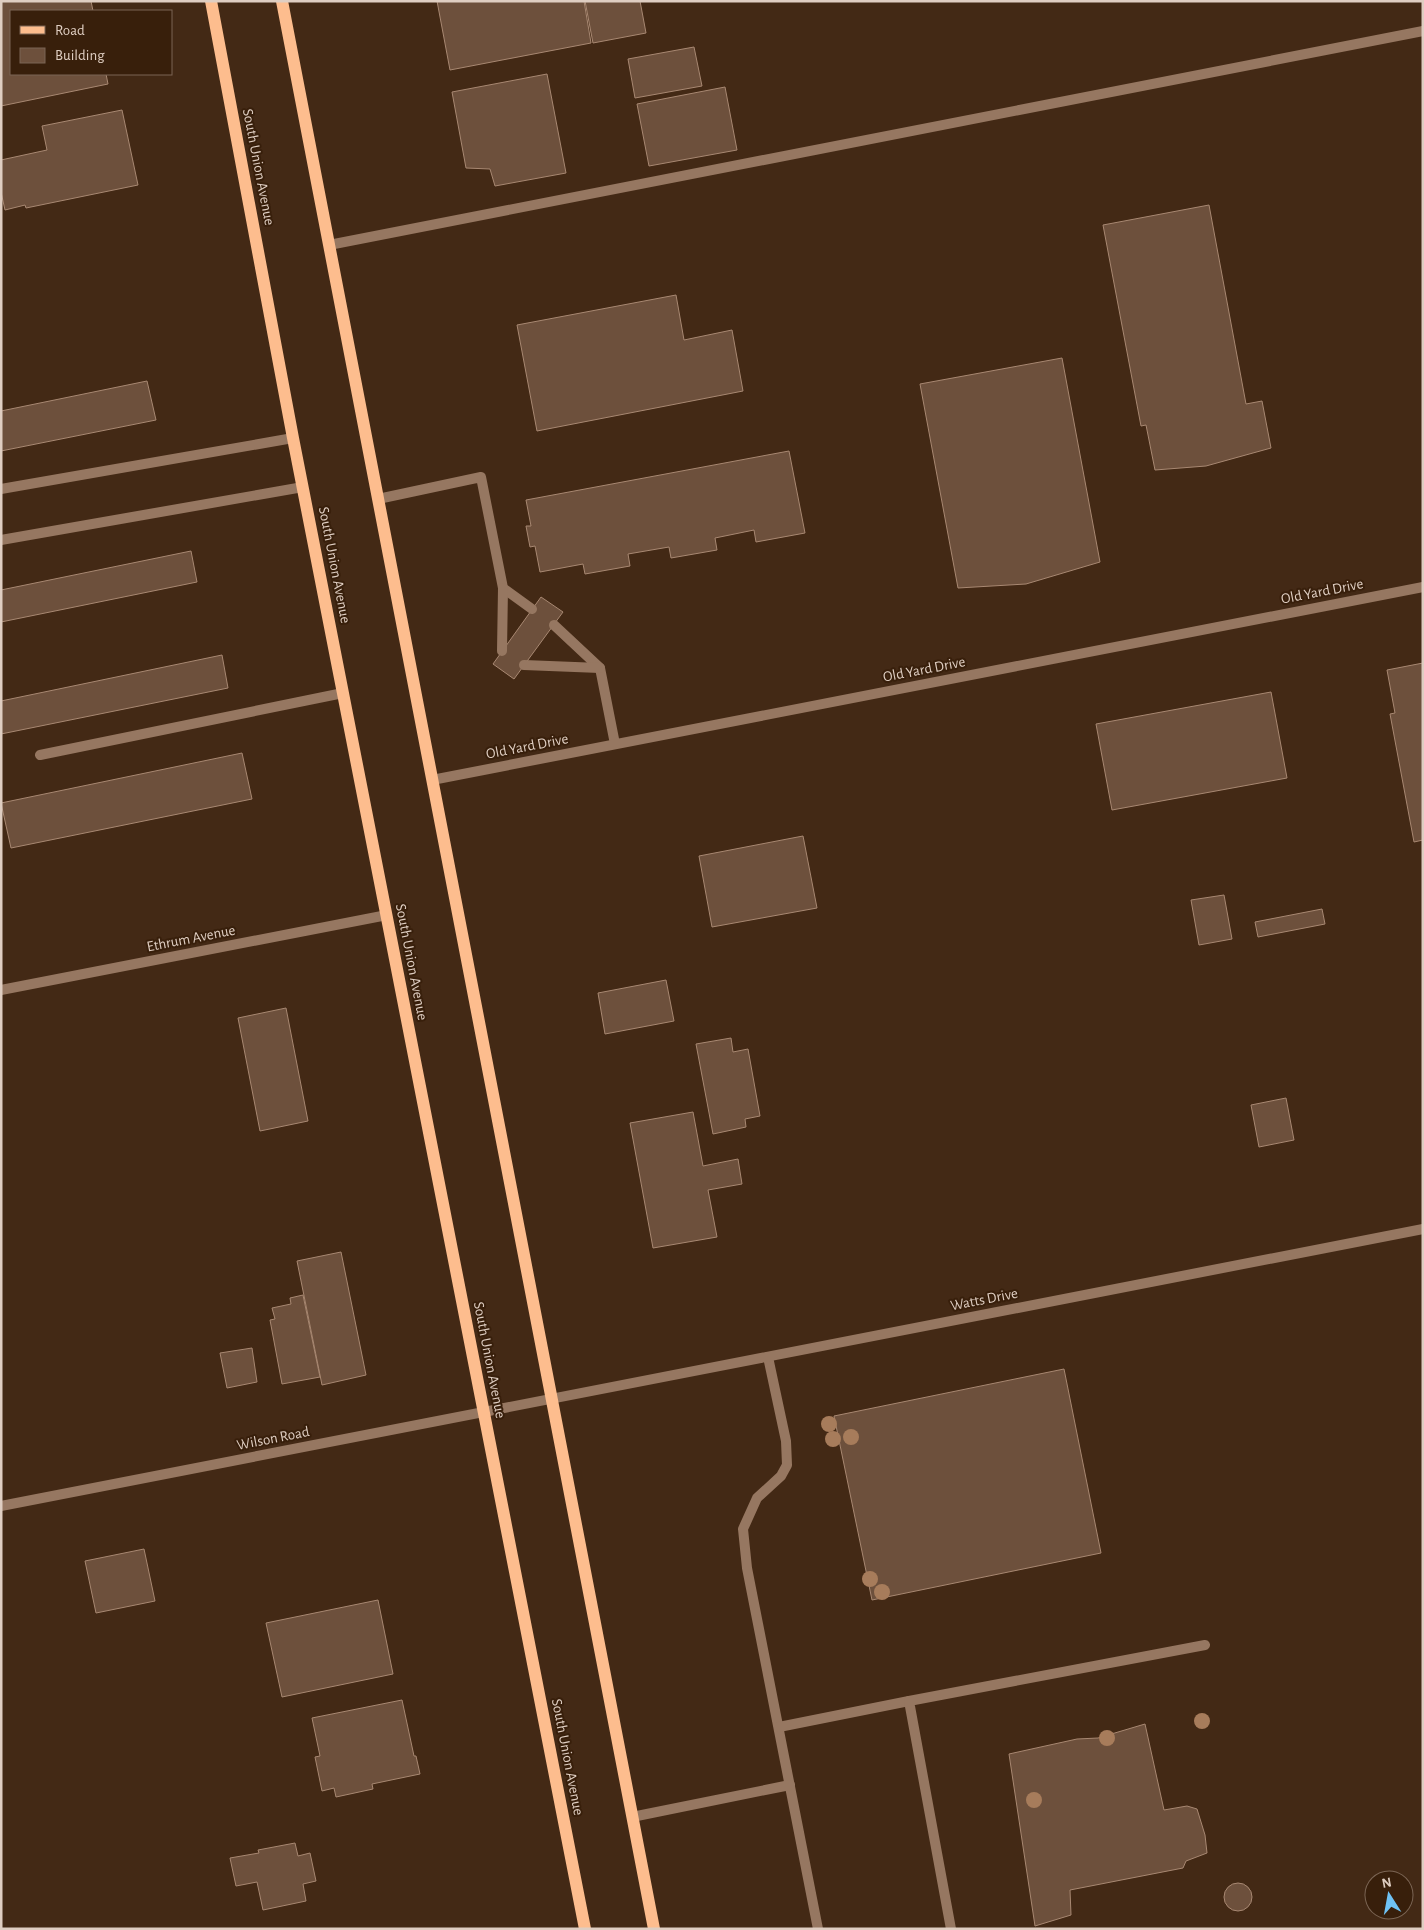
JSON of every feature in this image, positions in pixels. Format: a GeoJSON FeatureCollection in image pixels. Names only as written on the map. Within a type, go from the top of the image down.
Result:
{"type":"FeatureCollection","features":[{"type":"Feature","properties":{"kind":"main road","name":"South Union Avenue"},"geometry":{"type":"LineString","coordinates":[[211,1],[293,438],[584,1929]]}},
{"type":"Feature","properties":{"kind":"main road"},"geometry":{"type":"LineString","coordinates":[[282,1],[654,1929]]}},
{"type":"Feature","properties":{"kind":"street"},"geometry":{"type":"LineString","coordinates":[[329,245],[1423,30]]}},
{"type":"Feature","properties":{"kind":"street"},"geometry":{"type":"LineString","coordinates":[[1,489],[293,438]]}},
{"type":"Feature","properties":{"kind":"street"},"geometry":{"type":"LineString","coordinates":[[378,499],[481,478],[504,588],[502,651]]}},
{"type":"Feature","properties":{"kind":"street"},"geometry":{"type":"LineString","coordinates":[[1,540],[303,487]]}},
{"type":"Feature","properties":{"kind":"street","name":"Old Yard Drive"},"geometry":{"type":"LineString","coordinates":[[432,780],[1423,587]]}},
{"type":"Feature","properties":{"kind":"street"},"geometry":{"type":"LineString","coordinates":[[504,588],[532,609]]}},
{"type":"Feature","properties":{"kind":"street"},"geometry":{"type":"LineString","coordinates":[[554,625],[600,668],[615,744]]}},
{"type":"Feature","properties":{"kind":"street"},"geometry":{"type":"LineString","coordinates":[[524,665],[600,668]]}},
{"type":"Feature","properties":{"kind":"street"},"geometry":{"type":"LineString","coordinates":[[40,755],[343,693]]}},
{"type":"Feature","properties":{"kind":"street","name":"Ethrum Avenue"},"geometry":{"type":"LineString","coordinates":[[1,990],[387,915]]}},
{"type":"Feature","properties":{"kind":"street","name":"Watts Drive"},"geometry":{"type":"LineString","coordinates":[[551,1399],[1423,1229]]}},
{"type":"Feature","properties":{"kind":"street"},"geometry":{"type":"LineString","coordinates":[[768,1357],[786,1441],[788,1464],[781,1476],[757,1498],[743,1529],[747,1568],[818,1929]]}},
{"type":"Feature","properties":{"kind":"street","name":"Wilson Road"},"geometry":{"type":"LineString","coordinates":[[1,1506],[551,1399]]}},
{"type":"Feature","properties":{"kind":"street"},"geometry":{"type":"LineString","coordinates":[[779,1727],[1205,1645]]}},
{"type":"Feature","properties":{"kind":"street"},"geometry":{"type":"LineString","coordinates":[[909,1701],[951,1929]]}},
{"type":"Feature","properties":{"kind":"street"},"geometry":{"type":"LineString","coordinates":[[632,1817],[790,1785]]}},
{"type":"Feature","properties":{"kind":"building"},"geometry":{"type":"Polygon","coordinates":[[[1,1],[91,1],[93,10],[10,10],[10,75],[106,75],[108,84],[1,106],[1,1]]]}},
{"type":"Feature","properties":{"kind":"building"},"geometry":{"type":"Polygon","coordinates":[[[437,1],[584,1],[591,43],[450,70],[437,1]]]}},
{"type":"Feature","properties":{"kind":"building"},"geometry":{"type":"Polygon","coordinates":[[[585,1],[640,1],[646,33],[593,43],[585,1]]]}},
{"type":"Feature","properties":{"kind":"building"},"geometry":{"type":"Polygon","coordinates":[[[694,47],[702,86],[635,98],[628,59],[694,47]]]}},
{"type":"Feature","properties":{"kind":"building"},"geometry":{"type":"Polygon","coordinates":[[[547,74],[566,173],[495,186],[490,169],[466,168],[452,92],[547,74]]]}},
{"type":"Feature","properties":{"kind":"building"},"geometry":{"type":"Polygon","coordinates":[[[725,87],[737,150],[649,166],[637,104],[725,87]]]}},
{"type":"Feature","properties":{"kind":"building"},"geometry":{"type":"Polygon","coordinates":[[[122,110],[138,185],[26,208],[25,205],[5,210],[1,192],[1,160],[47,150],[42,126],[122,110]]]}},
{"type":"Feature","properties":{"kind":"building"},"geometry":{"type":"Polygon","coordinates":[[[1209,205],[1246,404],[1262,401],[1271,448],[1206,466],[1155,470],[1146,425],[1141,426],[1103,225],[1209,205]]]}},
{"type":"Feature","properties":{"kind":"building"},"geometry":{"type":"Polygon","coordinates":[[[676,295],[684,340],[732,330],[743,391],[537,431],[517,325],[676,295]]]}},
{"type":"Feature","properties":{"kind":"building"},"geometry":{"type":"Polygon","coordinates":[[[1062,358],[1100,562],[1026,584],[958,588],[920,384],[1062,358]]]}},
{"type":"Feature","properties":{"kind":"building"},"geometry":{"type":"Polygon","coordinates":[[[147,381],[156,420],[1,451],[1,411],[147,381]]]}},
{"type":"Feature","properties":{"kind":"building"},"geometry":{"type":"Polygon","coordinates":[[[789,451],[805,533],[756,542],[754,530],[715,538],[717,550],[671,558],[669,547],[628,554],[630,566],[585,574],[583,564],[540,572],[535,546],[530,547],[526,526],[531,526],[526,500],[789,451]]]}},
{"type":"Feature","properties":{"kind":"building"},"geometry":{"type":"Polygon","coordinates":[[[191,551],[197,582],[1,622],[1,590],[191,551]]]}},
{"type":"Feature","properties":{"kind":"building"},"geometry":{"type":"Polygon","coordinates":[[[541,597],[563,612],[514,679],[493,664],[541,597]]]}},
{"type":"Feature","properties":{"kind":"building"},"geometry":{"type":"Polygon","coordinates":[[[222,655],[228,688],[1,734],[1,701],[222,655]]]}},
{"type":"Feature","properties":{"kind":"building"},"geometry":{"type":"Polygon","coordinates":[[[1423,663],[1423,840],[1414,842],[1390,714],[1395,713],[1387,670],[1423,663]]]}},
{"type":"Feature","properties":{"kind":"building"},"geometry":{"type":"Polygon","coordinates":[[[1271,692],[1287,778],[1112,810],[1096,724],[1271,692]]]}},
{"type":"Feature","properties":{"kind":"building"},"geometry":{"type":"Polygon","coordinates":[[[242,753],[252,799],[11,848],[1,803],[242,753]]]}},
{"type":"Feature","properties":{"kind":"building"},"geometry":{"type":"Polygon","coordinates":[[[803,836],[817,908],[712,927],[699,856],[803,836]]]}},
{"type":"Feature","properties":{"kind":"building"},"geometry":{"type":"Polygon","coordinates":[[[1224,895],[1232,939],[1199,945],[1191,900],[1224,895]]]}},
{"type":"Feature","properties":{"kind":"building"},"geometry":{"type":"Polygon","coordinates":[[[1322,909],[1325,924],[1258,937],[1255,922],[1322,909]]]}},
{"type":"Feature","properties":{"kind":"building"},"geometry":{"type":"Polygon","coordinates":[[[666,980],[674,1021],[605,1034],[598,993],[666,980]]]}},
{"type":"Feature","properties":{"kind":"building"},"geometry":{"type":"Polygon","coordinates":[[[286,1008],[308,1121],[260,1131],[238,1018],[286,1008]]]}},
{"type":"Feature","properties":{"kind":"building"},"geometry":{"type":"Polygon","coordinates":[[[731,1038],[733,1052],[748,1049],[760,1116],[745,1119],[746,1127],[713,1134],[696,1044],[731,1038]]]}},
{"type":"Feature","properties":{"kind":"building"},"geometry":{"type":"Polygon","coordinates":[[[1286,1098],[1294,1140],[1259,1147],[1251,1105],[1286,1098]]]}},
{"type":"Feature","properties":{"kind":"building"},"geometry":{"type":"Polygon","coordinates":[[[693,1112],[703,1166],[738,1159],[742,1184],[708,1190],[717,1237],[653,1248],[630,1123],[693,1112]]]}},
{"type":"Feature","properties":{"kind":"building"},"geometry":{"type":"Polygon","coordinates":[[[341,1252],[366,1375],[322,1385],[297,1261],[341,1252]]]}},
{"type":"Feature","properties":{"kind":"building"},"geometry":{"type":"Polygon","coordinates":[[[303,1295],[320,1377],[282,1384],[270,1320],[275,1319],[272,1308],[291,1304],[290,1298],[303,1295]]]}},
{"type":"Feature","properties":{"kind":"building"},"geometry":{"type":"Polygon","coordinates":[[[252,1348],[257,1382],[227,1388],[220,1353],[252,1348]]]}},
{"type":"Feature","properties":{"kind":"building"},"geometry":{"type":"Polygon","coordinates":[[[1064,1369],[1101,1553],[872,1600],[834,1416],[1064,1369]]]}},
{"type":"Feature","properties":{"kind":"building"},"geometry":{"type":"Polygon","coordinates":[[[144,1549],[155,1601],[96,1613],[85,1561],[144,1549]]]}},
{"type":"Feature","properties":{"kind":"building"},"geometry":{"type":"Polygon","coordinates":[[[378,1600],[393,1674],[282,1697],[266,1623],[378,1600]]]}},
{"type":"Feature","properties":{"kind":"building"},"geometry":{"type":"Polygon","coordinates":[[[402,1700],[414,1756],[416,1756],[420,1774],[372,1784],[373,1789],[336,1797],[334,1788],[322,1791],[315,1757],[320,1756],[312,1718],[402,1700]]]}},
{"type":"Feature","properties":{"kind":"building"},"geometry":{"type":"Polygon","coordinates":[[[1145,1724],[1164,1810],[1187,1806],[1197,1809],[1205,1835],[1207,1853],[1186,1861],[1183,1868],[1070,1890],[1071,1915],[1035,1926],[1009,1754],[1077,1739],[1098,1738],[1145,1724]]]}},
{"type":"Feature","properties":{"kind":"building"},"geometry":{"type":"Polygon","coordinates":[[[295,1843],[298,1856],[310,1853],[316,1881],[303,1884],[306,1901],[263,1910],[257,1882],[236,1886],[230,1858],[259,1853],[258,1850],[295,1843]]]}},
{"type":"Feature","properties":{"kind":"building"},"geometry":{"type":"Polygon","coordinates":[[[1238,1883],[1248,1887],[1252,1897],[1248,1907],[1238,1911],[1228,1907],[1224,1897],[1228,1887],[1238,1883]]]}}]}
